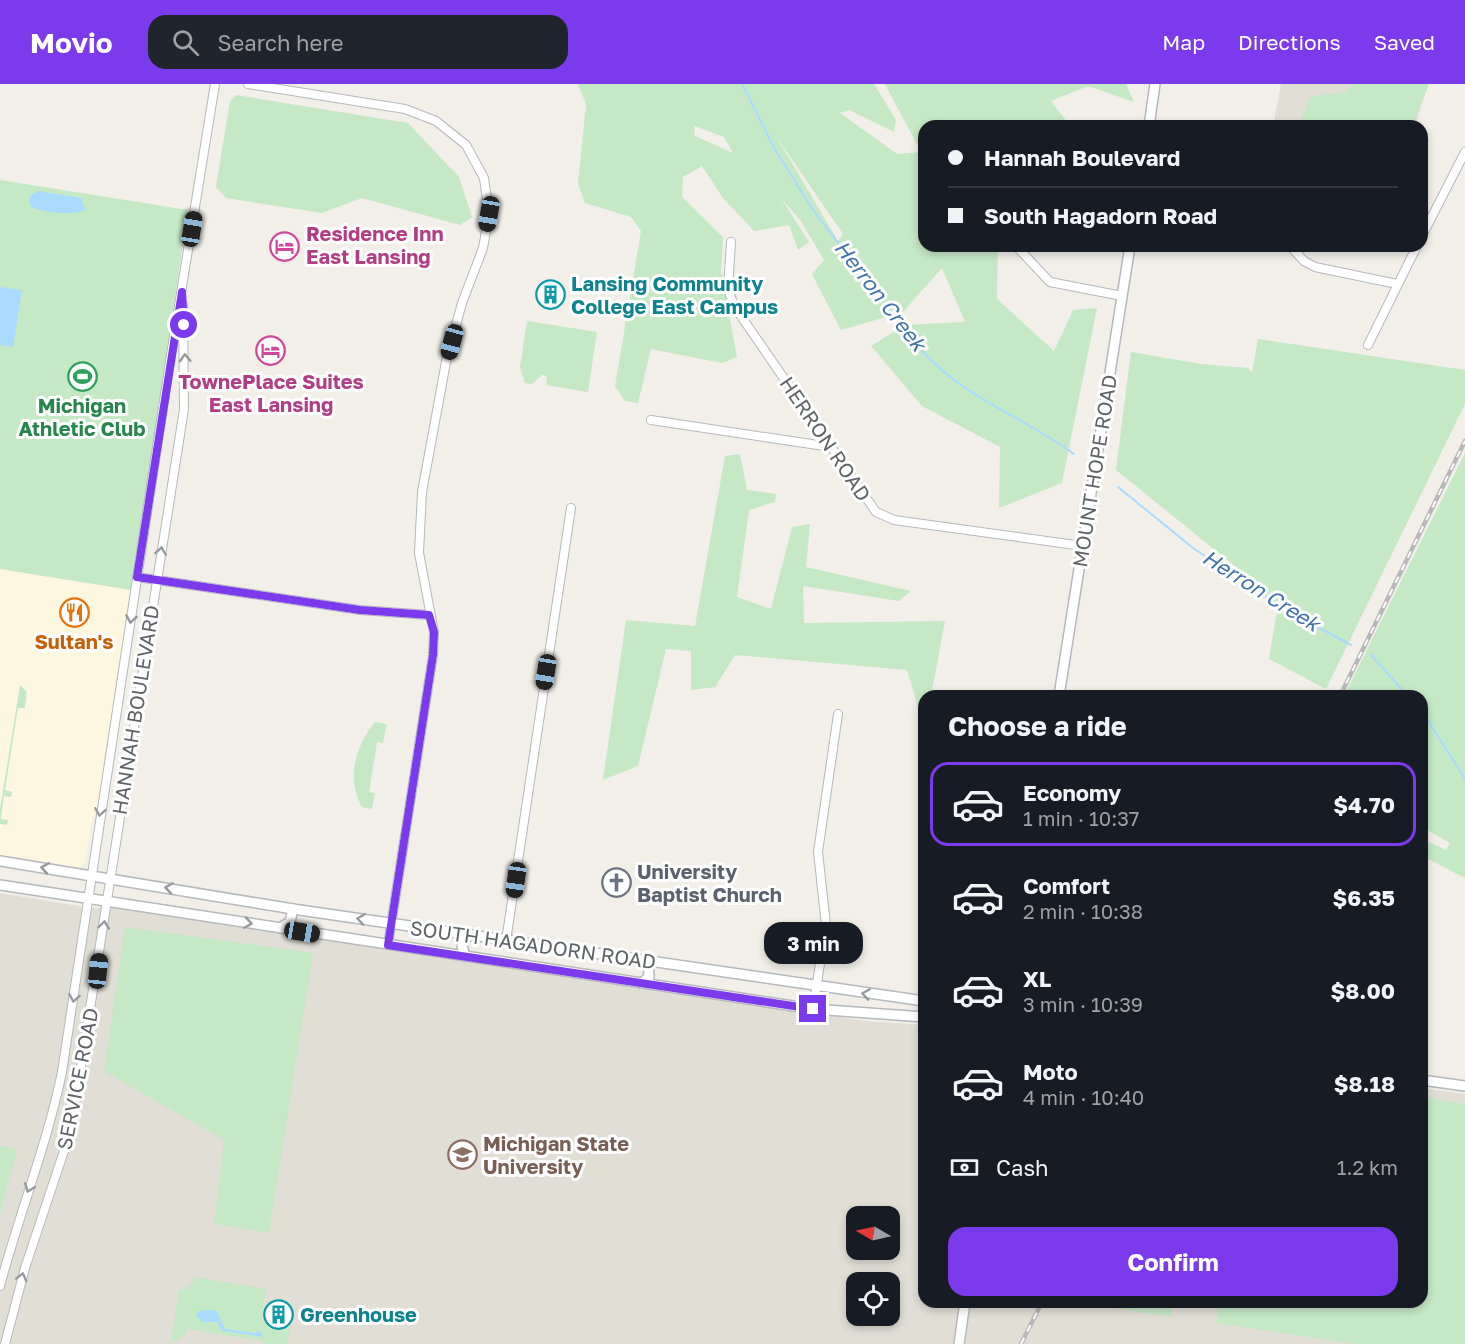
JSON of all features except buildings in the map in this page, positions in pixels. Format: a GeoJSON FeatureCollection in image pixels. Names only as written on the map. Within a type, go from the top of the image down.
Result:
{"type":"FeatureCollection","features":[{"type":"Feature","properties":{"kind":"street","name":"HANNAH BOULEVARD"},"geometry":{"type":"LineString","coordinates":[[0,1286],[24,1201],[51,1127],[79,968],[137,577],[215,84]]}},
{"type":"Feature","properties":{"kind":"street"},"geometry":{"type":"LineString","coordinates":[[248,84],[405,109],[423,114],[436,121],[466,146],[484,178],[489,214],[483,248],[462,303],[446,362],[422,492],[419,553],[434,632],[433,655],[388,945]]}},
{"type":"Feature","properties":{"kind":"street"},"geometry":{"type":"LineString","coordinates":[[1150,120],[1155,84]]}},
{"type":"Feature","properties":{"kind":"street"},"geometry":{"type":"LineString","coordinates":[[1428,224],[1465,152]]}},
{"type":"Feature","properties":{"kind":"street","name":"HERRON ROAD"},"geometry":{"type":"LineString","coordinates":[[731,242],[728,289],[734,306],[872,507],[885,517],[1083,546]]}},
{"type":"Feature","properties":{"kind":"street"},"geometry":{"type":"LineString","coordinates":[[1021,252],[1042,277],[1053,283],[1122,296]]}},
{"type":"Feature","properties":{"kind":"street","name":"MOUNT HOPE ROAD"},"geometry":{"type":"LineString","coordinates":[[1060,690],[1129,252]]}},
{"type":"Feature","properties":{"kind":"street"},"geometry":{"type":"LineString","coordinates":[[1296,252],[1304,261],[1321,270],[1397,284]]}},
{"type":"Feature","properties":{"kind":"street"},"geometry":{"type":"LineString","coordinates":[[1368,345],[1414,252]]}},
{"type":"Feature","properties":{"kind":"street","name":"HANNAH BOULEVARD"},"geometry":{"type":"LineString","coordinates":[[111,879],[184,408],[186,375],[182,292]]}},
{"type":"Feature","properties":{"kind":"street"},"geometry":{"type":"LineString","coordinates":[[651,420],[831,447]]}},
{"type":"Feature","properties":{"kind":"street"},"geometry":{"type":"LineString","coordinates":[[506,941],[571,508]]}},
{"type":"Feature","properties":{"kind":"street"},"geometry":{"type":"LineString","coordinates":[[137,577],[360,610],[429,615]]}},
{"type":"Feature","properties":{"kind":"street"},"geometry":{"type":"LineString","coordinates":[[813,1009],[826,925],[818,852],[838,714]]}},
{"type":"Feature","properties":{"kind":"street","name":"SOUTH HAGADORN ROAD"},"geometry":{"type":"LineString","coordinates":[[0,861],[293,909],[918,1000]]}},
{"type":"Feature","properties":{"kind":"street","name":"SERVICE ROAD"},"geometry":{"type":"LineString","coordinates":[[5,1344],[25,1268],[71,1130],[111,879]]}},
{"type":"Feature","properties":{"kind":"street","name":"SOUTH HAGADORN ROAD"},"geometry":{"type":"LineString","coordinates":[[0,885],[813,1009],[918,1017]]}},
{"type":"Feature","properties":{"kind":"street"},"geometry":{"type":"LineString","coordinates":[[280,928],[290,922],[293,909]]}},
{"type":"Feature","properties":{"kind":"street"},"geometry":{"type":"LineString","coordinates":[[465,956],[462,946],[468,935]]}},
{"type":"Feature","properties":{"kind":"street"},"geometry":{"type":"LineString","coordinates":[[642,983],[649,977],[648,962]]}},
{"type":"Feature","properties":{"kind":"street"},"geometry":{"type":"LineString","coordinates":[[1428,1081],[1465,1086]]}},
{"type":"Feature","properties":{"kind":"street"},"geometry":{"type":"LineString","coordinates":[[959,1344],[964,1308]]}},
{"type":"Feature","properties":{"kind":"shaded area"},"geometry":{"type":"Polygon","coordinates":[[[1281,84],[1428,84],[1417,120],[1274,120],[1281,84]]]}},
{"type":"Feature","properties":{"kind":"shaded area"},"geometry":{"type":"Polygon","coordinates":[[[0,569],[131,590],[98,806],[91,823],[85,862],[79,868],[0,856],[0,569]]]}},
{"type":"Feature","properties":{"kind":"shaded area","name":"Michigan State University"},"geometry":{"type":"Polygon","coordinates":[[[0,893],[91,908],[117,908],[866,1021],[918,1025],[918,1308],[1428,1308],[1428,1089],[1465,1094],[1465,1344],[0,1344],[0,893]]]}},
{"type":"Feature","properties":{"kind":"green space"},"geometry":{"type":"Polygon","coordinates":[[[578,84],[874,84],[896,120],[894,132],[849,110],[840,113],[897,154],[918,152],[918,252],[998,252],[997,299],[1054,351],[1073,310],[1097,308],[1062,483],[999,508],[1000,447],[922,406],[871,346],[905,325],[965,322],[942,268],[903,312],[841,330],[812,274],[824,260],[801,221],[781,198],[809,242],[798,250],[789,225],[754,231],[723,198],[702,166],[683,177],[682,197],[723,237],[721,272],[737,357],[722,363],[651,349],[638,403],[625,401],[615,386],[641,231],[631,217],[585,203],[578,184],[586,104],[578,84]],[[694,126],[695,136],[733,153],[724,137],[694,126]],[[776,136],[838,241],[843,234],[776,136]]]}},
{"type":"Feature","properties":{"kind":"green space"},"geometry":{"type":"Polygon","coordinates":[[[885,84],[1126,84],[1134,102],[1088,86],[1051,101],[1065,120],[918,120],[918,146],[885,84]]]}},
{"type":"Feature","properties":{"kind":"green space"},"geometry":{"type":"Polygon","coordinates":[[[1354,84],[1429,84],[1414,120],[1301,120],[1310,97],[1344,92],[1354,84]]]}},
{"type":"Feature","properties":{"kind":"green space"},"geometry":{"type":"Polygon","coordinates":[[[236,95],[408,123],[459,177],[472,217],[460,225],[362,198],[322,213],[226,198],[216,187],[230,101],[236,95]]]}},
{"type":"Feature","properties":{"kind":"green space","name":"Michigan Athletic Club"},"geometry":{"type":"Polygon","coordinates":[[[0,180],[188,210],[131,590],[0,569],[0,180]]]}},
{"type":"Feature","properties":{"kind":"green space"},"geometry":{"type":"Polygon","coordinates":[[[527,321],[597,332],[588,392],[546,385],[547,376],[542,375],[532,384],[525,383],[520,367],[527,321]]]}},
{"type":"Feature","properties":{"kind":"green space"},"geometry":{"type":"Polygon","coordinates":[[[1258,339],[1465,370],[1465,404],[1326,689],[1269,659],[1278,605],[1235,577],[1241,571],[1116,470],[1131,352],[1201,364],[1248,368],[1252,373],[1258,339]]]}},
{"type":"Feature","properties":{"kind":"green space"},"geometry":{"type":"Polygon","coordinates":[[[1465,453],[1465,878],[1428,859],[1428,842],[1446,850],[1450,843],[1428,830],[1428,690],[1347,690],[1465,453]]]}},
{"type":"Feature","properties":{"kind":"green space"},"geometry":{"type":"Polygon","coordinates":[[[740,454],[747,490],[776,494],[775,502],[749,510],[737,597],[771,609],[792,527],[810,524],[806,567],[911,591],[899,601],[803,586],[804,623],[945,621],[932,690],[918,690],[918,707],[907,670],[735,655],[715,687],[691,690],[691,651],[666,649],[638,766],[603,780],[626,620],[695,626],[725,456],[740,454]]]}},
{"type":"Feature","properties":{"kind":"green space"},"geometry":{"type":"Polygon","coordinates":[[[20,685],[27,692],[25,708],[18,708],[5,790],[12,792],[11,797],[4,796],[1,819],[8,820],[7,825],[0,824],[0,809],[20,685]]]}},
{"type":"Feature","properties":{"kind":"green space"},"geometry":{"type":"Polygon","coordinates":[[[375,722],[387,724],[383,743],[377,742],[369,792],[375,793],[372,809],[362,807],[354,785],[354,774],[362,742],[375,722]]]}},
{"type":"Feature","properties":{"kind":"green space"},"geometry":{"type":"Polygon","coordinates":[[[125,927],[313,953],[269,1233],[214,1224],[224,1140],[104,1071],[125,927]]]}},
{"type":"Feature","properties":{"kind":"green space"},"geometry":{"type":"Polygon","coordinates":[[[1428,1098],[1465,1104],[1465,1344],[1355,1344],[1216,1323],[1218,1308],[1428,1308],[1428,1098]]]}},
{"type":"Feature","properties":{"kind":"green space"},"geometry":{"type":"Polygon","coordinates":[[[0,1146],[17,1149],[0,1214],[0,1146]]]}},
{"type":"Feature","properties":{"kind":"green space"},"geometry":{"type":"Polygon","coordinates":[[[194,1277],[266,1289],[261,1322],[290,1327],[287,1344],[263,1344],[263,1341],[186,1329],[185,1335],[171,1343],[179,1289],[184,1290],[193,1283],[194,1277]]]}},
{"type":"Feature","properties":{"kind":"green space"},"geometry":{"type":"Polygon","coordinates":[[[1116,1308],[1172,1308],[1171,1317],[1116,1308]]]}},
{"type":"Feature","properties":{"kind":"water"},"geometry":{"type":"Polygon","coordinates":[[[38,191],[81,198],[85,210],[65,213],[34,208],[30,205],[30,196],[38,191]]]}},
{"type":"Feature","properties":{"kind":"water"},"geometry":{"type":"Polygon","coordinates":[[[0,287],[22,290],[13,347],[0,345],[0,287]]]}},
{"type":"Feature","properties":{"kind":"water"},"geometry":{"type":"Polygon","coordinates":[[[216,1310],[225,1329],[255,1333],[259,1331],[264,1337],[222,1331],[217,1322],[202,1322],[196,1315],[199,1311],[216,1310]]]}},
{"type":"Feature","properties":{"kind":"waterway","name":"Herron Creek"},"geometry":{"type":"LineString","coordinates":[[742,84],[774,148],[815,213],[923,352],[958,383],[1074,454]]}},
{"type":"Feature","properties":{"kind":"waterway","name":"Herron Creek"},"geometry":{"type":"LineString","coordinates":[[1118,487],[1193,548],[1284,609],[1351,645]]}},
{"type":"Feature","properties":{"kind":"waterway","name":"Herron Creek"},"geometry":{"type":"LineString","coordinates":[[1371,655],[1403,690]]}},
{"type":"Feature","properties":{"kind":"waterway","name":"Herron Creek"},"geometry":{"type":"LineString","coordinates":[[1428,720],[1465,779]]}},
{"type":"Feature","properties":{"kind":"railway"},"geometry":{"type":"LineString","coordinates":[[1343,690],[1465,441]]}},
{"type":"Feature","properties":{"kind":"railway"},"geometry":{"type":"LineString","coordinates":[[1021,1344],[1039,1308]]}},
{"type":"Feature","properties":{"kind":"place","name":"Residence Inn East Lansing"},"geometry":{"type":"Point","coordinates":[285,246]}},
{"type":"Feature","properties":{"kind":"place","name":"Lansing Community College East Campus"},"geometry":{"type":"Point","coordinates":[550,295]}},
{"type":"Feature","properties":{"kind":"place","name":"TownePlace Suites East Lansing"},"geometry":{"type":"Point","coordinates":[271,351]}},
{"type":"Feature","properties":{"kind":"place","name":"Michigan Athletic Club"},"geometry":{"type":"Point","coordinates":[82,376]}},
{"type":"Feature","properties":{"kind":"place","name":"Sultan's"},"geometry":{"type":"Point","coordinates":[74,612]}},
{"type":"Feature","properties":{"kind":"place","name":"University Baptist Church"},"geometry":{"type":"Point","coordinates":[616,883]}},
{"type":"Feature","properties":{"kind":"place","name":"Michigan State University"},"geometry":{"type":"Point","coordinates":[462,1155]}},
{"type":"Feature","properties":{"kind":"place","name":"Greenhouse"},"geometry":{"type":"Point","coordinates":[279,1315]}},
{"type":"Feature","properties":{"kind":"route"},"geometry":{"type":"LineString","coordinates":[[184,325],[182,292],[137,577],[360,610],[429,615],[434,632],[433,655],[388,945],[813,1009]]}}]}
